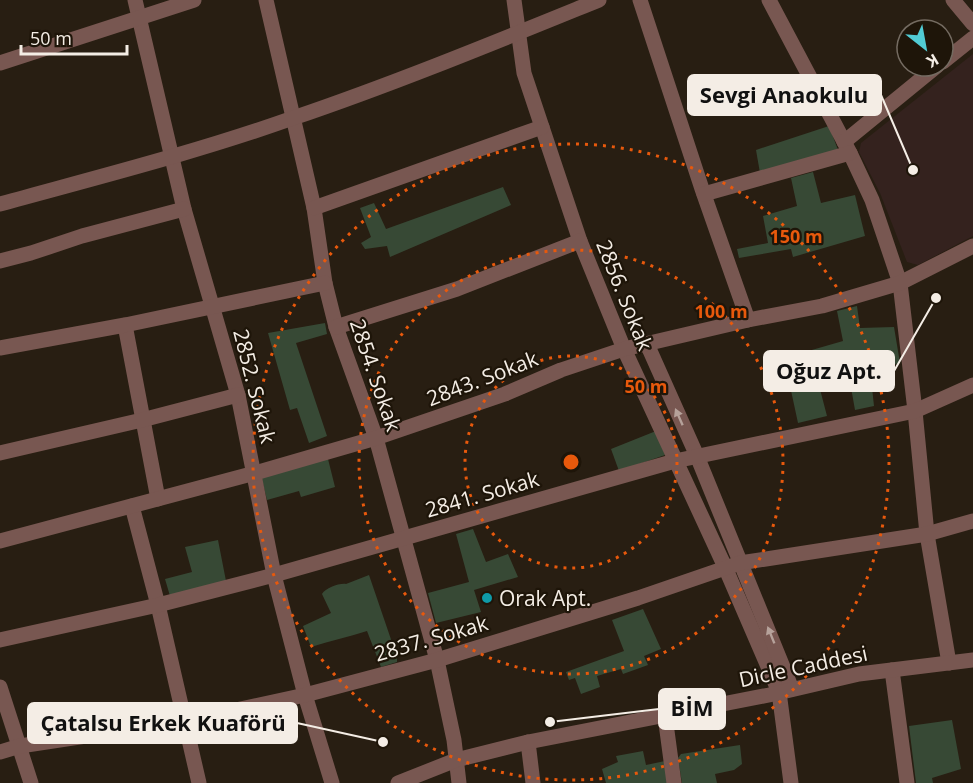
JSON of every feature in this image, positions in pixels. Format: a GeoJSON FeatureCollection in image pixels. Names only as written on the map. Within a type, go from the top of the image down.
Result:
{"type":"FeatureCollection","features":[{"type":"Feature","properties":{"kind":"street","name":"2852. Sokak"},"geometry":{"type":"LineString","coordinates":[[135,0],[184,209],[238,395],[274,575],[304,695],[332,783]]}},
{"type":"Feature","properties":{"kind":"street"},"geometry":{"type":"LineString","coordinates":[[0,63],[194,0]]}},
{"type":"Feature","properties":{"kind":"street","name":"2854. Sokak"},"geometry":{"type":"LineString","coordinates":[[266,0],[314,208],[325,283],[336,327],[376,438],[437,660],[459,783]]}},
{"type":"Feature","properties":{"kind":"street","name":"2856. Sokak"},"geometry":{"type":"LineString","coordinates":[[514,0],[524,74],[580,241],[624,349],[675,461],[724,567],[786,691]]}},
{"type":"Feature","properties":{"kind":"street"},"geometry":{"type":"LineString","coordinates":[[0,204],[171,157],[293,118],[519,33],[599,0]]}},
{"type":"Feature","properties":{"kind":"street"},"geometry":{"type":"LineString","coordinates":[[640,0],[748,320]]}},
{"type":"Feature","properties":{"kind":"street"},"geometry":{"type":"LineString","coordinates":[[769,0],[847,147],[872,200],[900,283],[927,534],[949,663]]}},
{"type":"Feature","properties":{"kind":"street"},"geometry":{"type":"LineString","coordinates":[[953,0],[973,24]]}},
{"type":"Feature","properties":{"kind":"street"},"geometry":{"type":"LineString","coordinates":[[955,52],[973,38]]}},
{"type":"Feature","properties":{"kind":"street"},"geometry":{"type":"LineString","coordinates":[[704,194],[847,147],[925,78]]}},
{"type":"Feature","properties":{"kind":"street"},"geometry":{"type":"LineString","coordinates":[[314,208],[542,127]]}},
{"type":"Feature","properties":{"kind":"street"},"geometry":{"type":"LineString","coordinates":[[0,261],[184,209]]}},
{"type":"Feature","properties":{"kind":"street"},"geometry":{"type":"LineString","coordinates":[[336,327],[457,289],[580,241]]}},
{"type":"Feature","properties":{"kind":"street","name":"2843. Sokak"},"geometry":{"type":"LineString","coordinates":[[0,541],[376,438],[505,394],[561,370],[624,349],[748,320],[822,306],[900,283],[973,246]]}},
{"type":"Feature","properties":{"kind":"street"},"geometry":{"type":"LineString","coordinates":[[0,348],[126,325],[325,283]]}},
{"type":"Feature","properties":{"kind":"street"},"geometry":{"type":"LineString","coordinates":[[126,325],[158,499]]}},
{"type":"Feature","properties":{"kind":"street","name":"2856. Sokak"},"geometry":{"type":"LineString","coordinates":[[647,344],[697,456],[740,563],[786,691]]}},
{"type":"Feature","properties":{"kind":"street","name":"2841. Sokak"},"geometry":{"type":"LineString","coordinates":[[0,640],[274,575],[675,461],[915,411],[973,385]]}},
{"type":"Feature","properties":{"kind":"street"},"geometry":{"type":"LineString","coordinates":[[0,453],[238,395]]}},
{"type":"Feature","properties":{"kind":"street"},"geometry":{"type":"LineString","coordinates":[[132,506],[158,604],[199,783]]}},
{"type":"Feature","properties":{"kind":"street","name":"2837. Sokak"},"geometry":{"type":"LineString","coordinates":[[0,752],[20,746],[185,721],[304,695],[437,660],[638,598],[724,567],[927,534],[973,521]]}},
{"type":"Feature","properties":{"kind":"street","name":"Dicle Caddesi"},"geometry":{"type":"LineString","coordinates":[[398,783],[456,760],[528,742],[665,716],[859,674],[973,660]]}},
{"type":"Feature","properties":{"kind":"street"},"geometry":{"type":"LineString","coordinates":[[892,670],[907,783]]}},
{"type":"Feature","properties":{"kind":"street"},"geometry":{"type":"LineString","coordinates":[[0,687],[31,783]]}},
{"type":"Feature","properties":{"kind":"street"},"geometry":{"type":"LineString","coordinates":[[786,691],[791,783]]}},
{"type":"Feature","properties":{"kind":"street"},"geometry":{"type":"LineString","coordinates":[[665,716],[674,783]]}},
{"type":"Feature","properties":{"kind":"street"},"geometry":{"type":"LineString","coordinates":[[528,742],[533,783]]}},
{"type":"Feature","properties":{"kind":"shaded area"},"geometry":{"type":"Polygon","coordinates":[[[973,54],[973,236],[918,265],[907,262],[880,193],[859,152],[861,143],[943,78],[955,78],[955,68],[973,54]]]}},
{"type":"Feature","properties":{"kind":"green space"},"geometry":{"type":"Polygon","coordinates":[[[829,126],[838,150],[760,173],[756,150],[829,126]]]}},
{"type":"Feature","properties":{"kind":"green space"},"geometry":{"type":"Polygon","coordinates":[[[813,172],[821,203],[855,195],[865,236],[793,257],[791,249],[739,258],[737,249],[768,243],[763,216],[797,206],[791,178],[813,172]]]}},
{"type":"Feature","properties":{"kind":"green space"},"geometry":{"type":"Polygon","coordinates":[[[503,187],[511,205],[390,257],[387,246],[365,249],[361,243],[371,237],[360,208],[374,203],[386,229],[503,187]]]}},
{"type":"Feature","properties":{"kind":"green space"},"geometry":{"type":"Polygon","coordinates":[[[857,306],[860,328],[894,327],[900,363],[870,369],[874,406],[855,410],[847,365],[816,374],[827,416],[798,423],[784,358],[843,341],[837,311],[857,306]]]}},
{"type":"Feature","properties":{"kind":"green space"},"geometry":{"type":"Polygon","coordinates":[[[325,323],[327,334],[296,343],[327,436],[309,443],[297,408],[290,410],[268,333],[325,323]]]}},
{"type":"Feature","properties":{"kind":"green space"},"geometry":{"type":"Polygon","coordinates":[[[656,431],[665,455],[619,471],[611,449],[656,431]]]}},
{"type":"Feature","properties":{"kind":"green space"},"geometry":{"type":"Polygon","coordinates":[[[328,459],[335,487],[301,497],[299,491],[267,500],[261,476],[328,459]]]}},
{"type":"Feature","properties":{"kind":"green space"},"geometry":{"type":"Polygon","coordinates":[[[473,529],[486,562],[508,554],[518,577],[474,590],[481,612],[436,623],[428,593],[469,582],[456,534],[473,529]]]}},
{"type":"Feature","properties":{"kind":"green space"},"geometry":{"type":"Polygon","coordinates":[[[218,540],[226,581],[170,596],[165,579],[192,572],[185,547],[218,540]]]}},
{"type":"Feature","properties":{"kind":"green space"},"geometry":{"type":"Polygon","coordinates":[[[369,575],[397,657],[397,662],[381,667],[367,631],[311,647],[303,626],[331,613],[322,594],[326,590],[369,575]]]}},
{"type":"Feature","properties":{"kind":"green space"},"geometry":{"type":"Polygon","coordinates":[[[643,609],[661,649],[644,656],[648,665],[623,674],[621,669],[597,676],[600,687],[581,694],[575,678],[569,680],[566,672],[624,651],[612,620],[643,609]]]}},
{"type":"Feature","properties":{"kind":"green space"},"geometry":{"type":"Polygon","coordinates":[[[952,720],[961,769],[932,778],[933,783],[916,783],[909,726],[952,720]]]}},
{"type":"Feature","properties":{"kind":"green space"},"geometry":{"type":"Polygon","coordinates":[[[740,745],[742,764],[734,770],[715,774],[717,783],[682,783],[678,758],[681,754],[740,745]]]}},
{"type":"Feature","properties":{"kind":"green space"},"geometry":{"type":"Polygon","coordinates":[[[643,751],[646,765],[665,761],[668,783],[606,783],[602,769],[618,762],[616,756],[643,751]]]}},
{"type":"Feature","properties":{"kind":"place","name":"Sevgi Anaokulu"},"geometry":{"type":"Point","coordinates":[913,170]}},
{"type":"Feature","properties":{"kind":"place","name":"Oğuz Apt."},"geometry":{"type":"Point","coordinates":[936,298]}},
{"type":"Feature","properties":{"kind":"place","name":"Orak Apt."},"geometry":{"type":"Point","coordinates":[487,598]}},
{"type":"Feature","properties":{"kind":"place","name":"BİM"},"geometry":{"type":"Point","coordinates":[550,722]}},
{"type":"Feature","properties":{"kind":"place","name":"Çatalsu Erkek Kuaförü"},"geometry":{"type":"Point","coordinates":[383,742]}}]}
